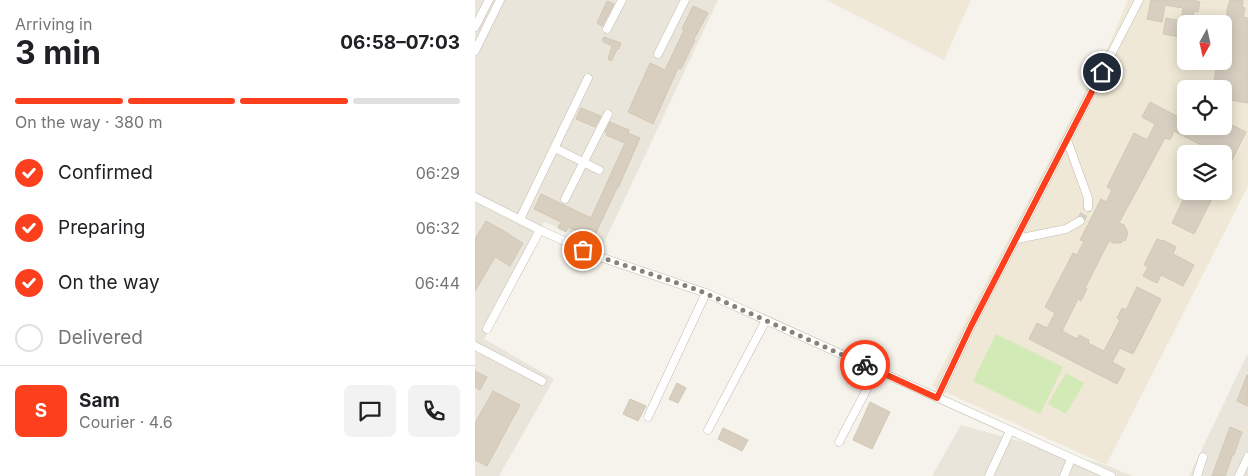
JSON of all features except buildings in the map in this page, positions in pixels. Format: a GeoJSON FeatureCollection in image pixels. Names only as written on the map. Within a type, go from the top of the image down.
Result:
{"type":"FeatureCollection","features":[{"type":"Feature","properties":{"kind":"street"},"geometry":{"type":"LineString","coordinates":[[475,27],[489,0]]}},
{"type":"Feature","properties":{"kind":"street"},"geometry":{"type":"LineString","coordinates":[[475,51],[500,0]]}},
{"type":"Feature","properties":{"kind":"street"},"geometry":{"type":"LineString","coordinates":[[607,29],[622,0]]}},
{"type":"Feature","properties":{"kind":"street"},"geometry":{"type":"LineString","coordinates":[[658,54],[685,0]]}},
{"type":"Feature","properties":{"kind":"street"},"geometry":{"type":"LineString","coordinates":[[937,398],[971,326],[1139,0]]}},
{"type":"Feature","properties":{"kind":"street"},"geometry":{"type":"LineString","coordinates":[[520,219],[588,78]]}},
{"type":"Feature","properties":{"kind":"street"},"geometry":{"type":"LineString","coordinates":[[565,199],[608,114]]}},
{"type":"Feature","properties":{"kind":"street"},"geometry":{"type":"LineString","coordinates":[[1067,140],[1088,198],[1087,207]]}},
{"type":"Feature","properties":{"kind":"street"},"geometry":{"type":"LineString","coordinates":[[555,148],[599,170]]}},
{"type":"Feature","properties":{"kind":"street"},"geometry":{"type":"LineString","coordinates":[[475,197],[597,256],[706,293],[1111,476]]}},
{"type":"Feature","properties":{"kind":"street"},"geometry":{"type":"LineString","coordinates":[[1017,239],[1066,228],[1080,221]]}},
{"type":"Feature","properties":{"kind":"street"},"geometry":{"type":"LineString","coordinates":[[487,329],[540,230]]}},
{"type":"Feature","properties":{"kind":"street"},"geometry":{"type":"LineString","coordinates":[[648,417],[706,293]]}},
{"type":"Feature","properties":{"kind":"street"},"geometry":{"type":"LineString","coordinates":[[708,430],[765,320]]}},
{"type":"Feature","properties":{"kind":"street"},"geometry":{"type":"LineString","coordinates":[[475,346],[542,381]]}},
{"type":"Feature","properties":{"kind":"street"},"geometry":{"type":"LineString","coordinates":[[839,442],[877,370]]}},
{"type":"Feature","properties":{"kind":"street"},"geometry":{"type":"LineString","coordinates":[[989,476],[1010,432]]}},
{"type":"Feature","properties":{"kind":"street"},"geometry":{"type":"LineString","coordinates":[[1197,476],[1203,456]]}},
{"type":"Feature","properties":{"kind":"street"},"geometry":{"type":"LineString","coordinates":[[1239,476],[1248,457]]}},
{"type":"Feature","properties":{"kind":"street"},"geometry":{"type":"LineString","coordinates":[[1064,476],[1071,459]]}},
{"type":"Feature","properties":{"kind":"shaded area"},"geometry":{"type":"Polygon","coordinates":[[[475,0],[718,0],[603,245],[544,222],[484,339],[554,379],[499,476],[475,476],[475,0]]]}},
{"type":"Feature","properties":{"kind":"shaded area"},"geometry":{"type":"Polygon","coordinates":[[[826,0],[971,0],[944,60],[826,0]]]}},
{"type":"Feature","properties":{"kind":"shaded area"},"geometry":{"type":"Polygon","coordinates":[[[1128,0],[1248,0],[1248,186],[1106,465],[932,386],[1109,45],[1128,0]]]}},
{"type":"Feature","properties":{"kind":"shaded area"},"geometry":{"type":"Polygon","coordinates":[[[1248,353],[1248,476],[1189,476],[1248,353]]]}},
{"type":"Feature","properties":{"kind":"shaded area"},"geometry":{"type":"Polygon","coordinates":[[[961,425],[1106,465],[1132,476],[932,476],[961,425]]]}},
{"type":"Feature","properties":{"kind":"green space"},"geometry":{"type":"Polygon","coordinates":[[[996,334],[1063,367],[1040,414],[973,381],[996,334]]]}},
{"type":"Feature","properties":{"kind":"green space"},"geometry":{"type":"Polygon","coordinates":[[[1066,373],[1084,383],[1066,414],[1048,404],[1066,373]]]}},
{"type":"Feature","properties":{"kind":"tunnel"},"geometry":{"type":"LineString","coordinates":[[1080,221],[1088,207]]}},
{"type":"Feature","properties":{"kind":"way so far"},"geometry":{"type":"LineString","coordinates":[[583,250],[698,290],[865,365]]}},
{"type":"Feature","properties":{"kind":"route"},"geometry":{"type":"LineString","coordinates":[[865,365],[937,398],[971,326],[1102,72]]}}]}
